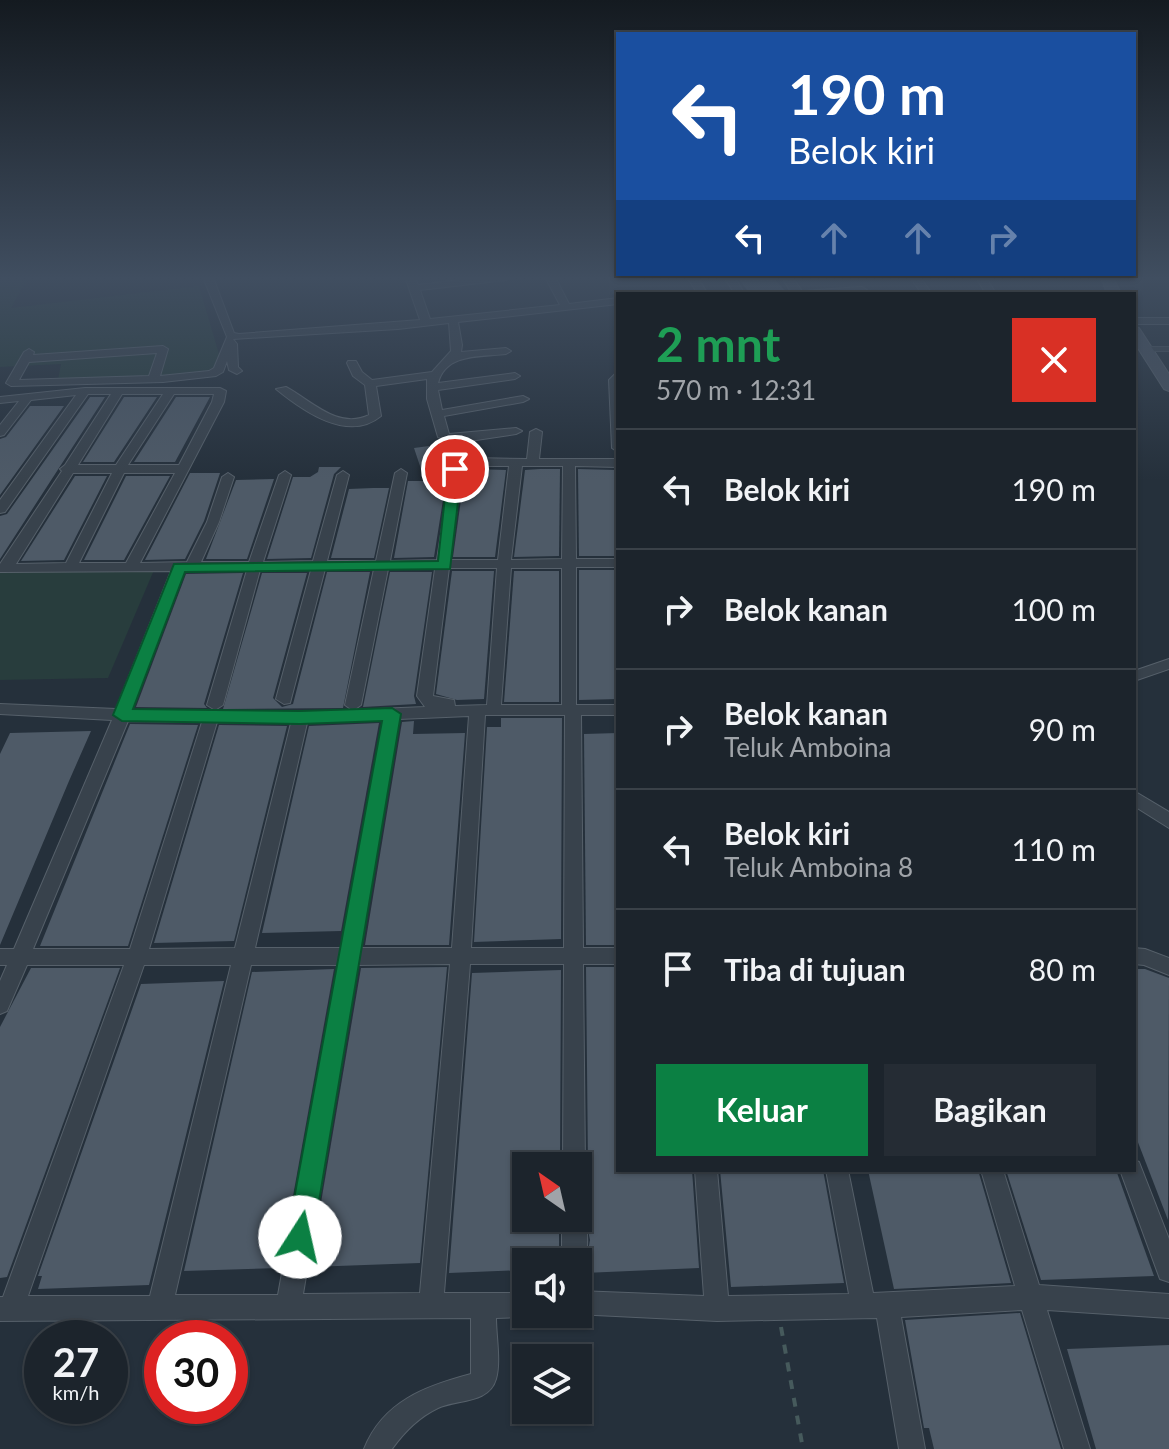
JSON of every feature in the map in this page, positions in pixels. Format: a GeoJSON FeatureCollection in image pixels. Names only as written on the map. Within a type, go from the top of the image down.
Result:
{"type":"FeatureCollection","features":[{"type":"Feature","properties":{"kind":"main road"},"geometry":{"type":"LineString","coordinates":[[1143,345],[1169,386]]}},
{"type":"Feature","properties":{"kind":"street"},"geometry":{"type":"LineString","coordinates":[[217,390],[227,345]]}},
{"type":"Feature","properties":{"kind":"street"},"geometry":{"type":"LineString","coordinates":[[233,345],[233,368],[237,371]]}},
{"type":"Feature","properties":{"kind":"street"},"geometry":{"type":"LineString","coordinates":[[459,345],[457,356],[434,381],[442,435],[447,439],[516,431]]}},
{"type":"Feature","properties":{"kind":"street"},"geometry":{"type":"LineString","coordinates":[[6,384],[27,356],[163,349],[154,377]]}},
{"type":"Feature","properties":{"kind":"street"},"geometry":{"type":"LineString","coordinates":[[457,356],[506,351]]}},
{"type":"Feature","properties":{"kind":"street"},"geometry":{"type":"LineString","coordinates":[[352,363],[357,374],[370,384],[515,376]]}},
{"type":"Feature","properties":{"kind":"street"},"geometry":{"type":"LineString","coordinates":[[6,384],[189,377],[219,370]]}},
{"type":"Feature","properties":{"kind":"street"},"geometry":{"type":"LineString","coordinates":[[616,377],[616,398]]}},
{"type":"Feature","properties":{"kind":"street"},"geometry":{"type":"LineString","coordinates":[[282,389],[334,424],[375,416],[370,384]]}},
{"type":"Feature","properties":{"kind":"street"},"geometry":{"type":"LineString","coordinates":[[70,568],[120,469],[171,390]]}},
{"type":"Feature","properties":{"kind":"street"},"geometry":{"type":"LineString","coordinates":[[0,400],[85,391],[217,390],[222,394],[131,567]]}},
{"type":"Feature","properties":{"kind":"street"},"geometry":{"type":"LineString","coordinates":[[0,509],[85,391]]}},
{"type":"Feature","properties":{"kind":"street"},"geometry":{"type":"LineString","coordinates":[[3,568],[119,391]]}},
{"type":"Feature","properties":{"kind":"street"},"geometry":{"type":"LineString","coordinates":[[0,433],[28,397]]}},
{"type":"Feature","properties":{"kind":"street"},"geometry":{"type":"LineString","coordinates":[[438,414],[523,399]]}},
{"type":"Feature","properties":{"kind":"street"},"geometry":{"type":"LineString","coordinates":[[532,463],[536,432]]}},
{"type":"Feature","properties":{"kind":"street"},"geometry":{"type":"LineString","coordinates":[[431,1307],[485,707],[516,462]]}},
{"type":"Feature","properties":{"kind":"street"},"geometry":{"type":"LineString","coordinates":[[569,463],[567,564],[574,1152]]}},
{"type":"Feature","properties":{"kind":"street"},"geometry":{"type":"LineString","coordinates":[[616,463],[459,464],[455,469],[445,565],[425,696],[428,702],[435,704],[616,710]]}},
{"type":"Feature","properties":{"kind":"street"},"geometry":{"type":"LineString","coordinates":[[66,469],[181,469]]}},
{"type":"Feature","properties":{"kind":"street"},"geometry":{"type":"LineString","coordinates":[[353,705],[401,473]]}},
{"type":"Feature","properties":{"kind":"street"},"geometry":{"type":"LineString","coordinates":[[285,475],[137,957],[6,1309],[512,1306]]}},
{"type":"Feature","properties":{"kind":"street"},"geometry":{"type":"LineString","coordinates":[[284,699],[343,475]]}},
{"type":"Feature","properties":{"kind":"street"},"geometry":{"type":"LineString","coordinates":[[0,1005],[186,567],[213,522],[228,477]]}},
{"type":"Feature","properties":{"kind":"street"},"geometry":{"type":"LineString","coordinates":[[3,568],[616,563]]}},
{"type":"Feature","properties":{"kind":"street"},"geometry":{"type":"LineString","coordinates":[[1136,675],[1169,664]]}},
{"type":"Feature","properties":{"kind":"street"},"geometry":{"type":"LineString","coordinates":[[571,707],[616,702]]}},
{"type":"Feature","properties":{"kind":"street"},"geometry":{"type":"LineString","coordinates":[[0,725],[4,709],[122,715],[213,711],[300,718],[485,707]]}},
{"type":"Feature","properties":{"kind":"street"},"geometry":{"type":"LineString","coordinates":[[288,1308],[392,714]]}},
{"type":"Feature","properties":{"kind":"street"},"geometry":{"type":"LineString","coordinates":[[160,1306],[300,718]]}},
{"type":"Feature","properties":{"kind":"street"},"geometry":{"type":"LineString","coordinates":[[1136,798],[1169,821]]}},
{"type":"Feature","properties":{"kind":"street"},"geometry":{"type":"LineString","coordinates":[[0,957],[616,956]]}},
{"type":"Feature","properties":{"kind":"street"},"geometry":{"type":"LineString","coordinates":[[1136,956],[1169,967]]}},
{"type":"Feature","properties":{"kind":"street"},"geometry":{"type":"LineString","coordinates":[[706,1172],[717,1309]]}},
{"type":"Feature","properties":{"kind":"street"},"geometry":{"type":"LineString","coordinates":[[838,1172],[912,1449]]}},
{"type":"Feature","properties":{"kind":"street"},"geometry":{"type":"LineString","coordinates":[[993,1172],[1077,1449]]}},
{"type":"Feature","properties":{"kind":"street"},"geometry":{"type":"LineString","coordinates":[[1132,1172],[1169,1270]]}},
{"type":"Feature","properties":{"kind":"street"},"geometry":{"type":"LineString","coordinates":[[592,1304],[717,1309],[1031,1297],[1169,1306]]}},
{"type":"Feature","properties":{"kind":"street"},"geometry":{"type":"LineString","coordinates":[[377,1449],[391,1426],[430,1398],[480,1383],[484,1377],[483,1308]]}},
{"type":"Feature","properties":{"kind":"lane"},"geometry":{"type":"LineString","coordinates":[[1146,349],[1169,349]]}},
{"type":"Feature","properties":{"kind":"path"},"geometry":{"type":"LineString","coordinates":[[778,1308],[803,1449]]}},
{"type":"Feature","properties":{"kind":"green space"},"geometry":{"type":"Polygon","coordinates":[[[0,345],[216,345],[224,371],[57,385],[61,364],[0,367],[0,345]]]}},
{"type":"Feature","properties":{"kind":"green space"},"geometry":{"type":"Polygon","coordinates":[[[154,570],[108,678],[0,680],[0,571],[154,570]]]}},
{"type":"Feature","properties":{"kind":"building"},"geometry":{"type":"Polygon","coordinates":[[[90,397],[105,397],[0,559],[0,516],[7,514],[90,397]]]}},
{"type":"Feature","properties":{"kind":"building"},"geometry":{"type":"Polygon","coordinates":[[[124,397],[157,397],[114,462],[83,462],[124,397]]]}},
{"type":"Feature","properties":{"kind":"building"},"geometry":{"type":"Polygon","coordinates":[[[176,397],[210,397],[175,462],[134,462],[176,397]]]}},
{"type":"Feature","properties":{"kind":"building"},"geometry":{"type":"Polygon","coordinates":[[[30,406],[64,406],[0,495],[0,439],[6,437],[30,406]]]}},
{"type":"Feature","properties":{"kind":"building"},"geometry":{"type":"Polygon","coordinates":[[[429,446],[437,468],[448,468],[434,557],[394,558],[408,481],[425,481],[414,448],[429,446]]]}},
{"type":"Feature","properties":{"kind":"building"},"geometry":{"type":"Polygon","coordinates":[[[319,467],[341,467],[334,474],[311,558],[267,559],[293,477],[310,477],[318,472],[319,467]]]}},
{"type":"Feature","properties":{"kind":"building"},"geometry":{"type":"Polygon","coordinates":[[[560,469],[559,556],[514,557],[525,470],[560,469]]]}},
{"type":"Feature","properties":{"kind":"building"},"geometry":{"type":"Polygon","coordinates":[[[578,469],[616,470],[616,556],[579,556],[578,469]]]}},
{"type":"Feature","properties":{"kind":"building"},"geometry":{"type":"Polygon","coordinates":[[[506,470],[495,557],[453,557],[465,471],[506,470]]]}},
{"type":"Feature","properties":{"kind":"building"},"geometry":{"type":"Polygon","coordinates":[[[190,473],[220,473],[204,521],[185,559],[145,560],[190,473]]]}},
{"type":"Feature","properties":{"kind":"building"},"geometry":{"type":"Polygon","coordinates":[[[75,476],[107,476],[64,560],[21,561],[75,476]]]}},
{"type":"Feature","properties":{"kind":"building"},"geometry":{"type":"Polygon","coordinates":[[[126,476],[170,476],[124,560],[84,560],[126,476]]]}},
{"type":"Feature","properties":{"kind":"building"},"geometry":{"type":"Polygon","coordinates":[[[274,479],[247,559],[206,559],[236,480],[274,479]]]}},
{"type":"Feature","properties":{"kind":"building"},"geometry":{"type":"Polygon","coordinates":[[[389,488],[374,558],[331,558],[349,489],[389,488]]]}},
{"type":"Feature","properties":{"kind":"building"},"geometry":{"type":"Polygon","coordinates":[[[579,570],[616,570],[616,699],[579,700],[579,570]]]}},
{"type":"Feature","properties":{"kind":"building"},"geometry":{"type":"Polygon","coordinates":[[[452,571],[494,571],[484,699],[457,700],[436,694],[452,571]]]}},
{"type":"Feature","properties":{"kind":"building"},"geometry":{"type":"Polygon","coordinates":[[[514,571],[559,571],[559,702],[504,702],[514,571]]]}},
{"type":"Feature","properties":{"kind":"building"},"geometry":{"type":"Polygon","coordinates":[[[327,572],[370,572],[343,708],[223,709],[262,573],[307,573],[273,698],[282,707],[293,704],[327,572]]]}},
{"type":"Feature","properties":{"kind":"building"},"geometry":{"type":"Polygon","coordinates":[[[390,572],[432,572],[414,696],[416,704],[363,707],[390,572]]]}},
{"type":"Feature","properties":{"kind":"building"},"geometry":{"type":"Polygon","coordinates":[[[243,573],[204,704],[207,708],[136,707],[186,574],[243,573]]]}},
{"type":"Feature","properties":{"kind":"building"},"geometry":{"type":"Polygon","coordinates":[[[501,718],[562,718],[561,939],[474,942],[487,727],[501,727],[501,718]]]}},
{"type":"Feature","properties":{"kind":"building"},"geometry":{"type":"Polygon","coordinates":[[[414,721],[413,734],[465,733],[449,945],[365,945],[402,722],[414,721]]]}},
{"type":"Feature","properties":{"kind":"building"},"geometry":{"type":"Polygon","coordinates":[[[379,723],[341,931],[262,933],[309,726],[379,723]]]}},
{"type":"Feature","properties":{"kind":"building"},"geometry":{"type":"Polygon","coordinates":[[[130,724],[198,725],[128,946],[40,946],[130,724]]]}},
{"type":"Feature","properties":{"kind":"building"},"geometry":{"type":"Polygon","coordinates":[[[219,725],[287,726],[234,941],[154,943],[219,725]]]}},
{"type":"Feature","properties":{"kind":"building"},"geometry":{"type":"Polygon","coordinates":[[[91,731],[0,945],[0,754],[10,733],[91,731]]]}},
{"type":"Feature","properties":{"kind":"building"},"geometry":{"type":"Polygon","coordinates":[[[616,733],[616,945],[586,945],[584,734],[616,733]]]}},
{"type":"Feature","properties":{"kind":"building"},"geometry":{"type":"Polygon","coordinates":[[[447,967],[420,1263],[310,1267],[361,968],[447,967]]]}},
{"type":"Feature","properties":{"kind":"building"},"geometry":{"type":"Polygon","coordinates":[[[586,967],[616,967],[616,1172],[692,1172],[699,1268],[592,1273],[592,1152],[588,1152],[586,967]]]}},
{"type":"Feature","properties":{"kind":"building"},"geometry":{"type":"Polygon","coordinates":[[[31,968],[120,968],[7,1277],[0,1278],[0,1027],[31,968]]]}},
{"type":"Feature","properties":{"kind":"building"},"geometry":{"type":"Polygon","coordinates":[[[334,969],[280,1268],[184,1271],[252,972],[334,969]]]}},
{"type":"Feature","properties":{"kind":"building"},"geometry":{"type":"Polygon","coordinates":[[[1136,969],[1169,978],[1168,1220],[1136,1137],[1136,969]]]}},
{"type":"Feature","properties":{"kind":"building"},"geometry":{"type":"Polygon","coordinates":[[[561,970],[560,1152],[512,1152],[512,1232],[559,1232],[559,1248],[512,1248],[512,1271],[449,1273],[472,973],[561,970]]]}},
{"type":"Feature","properties":{"kind":"building"},"geometry":{"type":"Polygon","coordinates":[[[224,981],[149,1285],[38,1289],[42,1276],[38,1276],[141,984],[224,981]]]}},
{"type":"Feature","properties":{"kind":"building"},"geometry":{"type":"Polygon","coordinates":[[[720,1172],[823,1172],[844,1283],[731,1287],[720,1172]]]}},
{"type":"Feature","properties":{"kind":"building"},"geometry":{"type":"Polygon","coordinates":[[[868,1172],[979,1172],[1011,1283],[894,1289],[868,1172]]]}},
{"type":"Feature","properties":{"kind":"building"},"geometry":{"type":"Polygon","coordinates":[[[1007,1172],[1117,1172],[1154,1276],[1041,1280],[1007,1172]]]}},
{"type":"Feature","properties":{"kind":"building"},"geometry":{"type":"Polygon","coordinates":[[[1020,1313],[1061,1449],[934,1449],[929,1428],[924,1428],[905,1320],[1020,1313]]]}},
{"type":"Feature","properties":{"kind":"building"},"geometry":{"type":"Polygon","coordinates":[[[1169,1345],[1169,1449],[1096,1449],[1067,1349],[1169,1345]]]}},
{"type":"Feature","properties":{"kind":"route"},"geometry":{"type":"LineString","coordinates":[[300,1237],[392,714],[300,718],[122,715],[179,567],[445,565],[455,469]]}}]}
